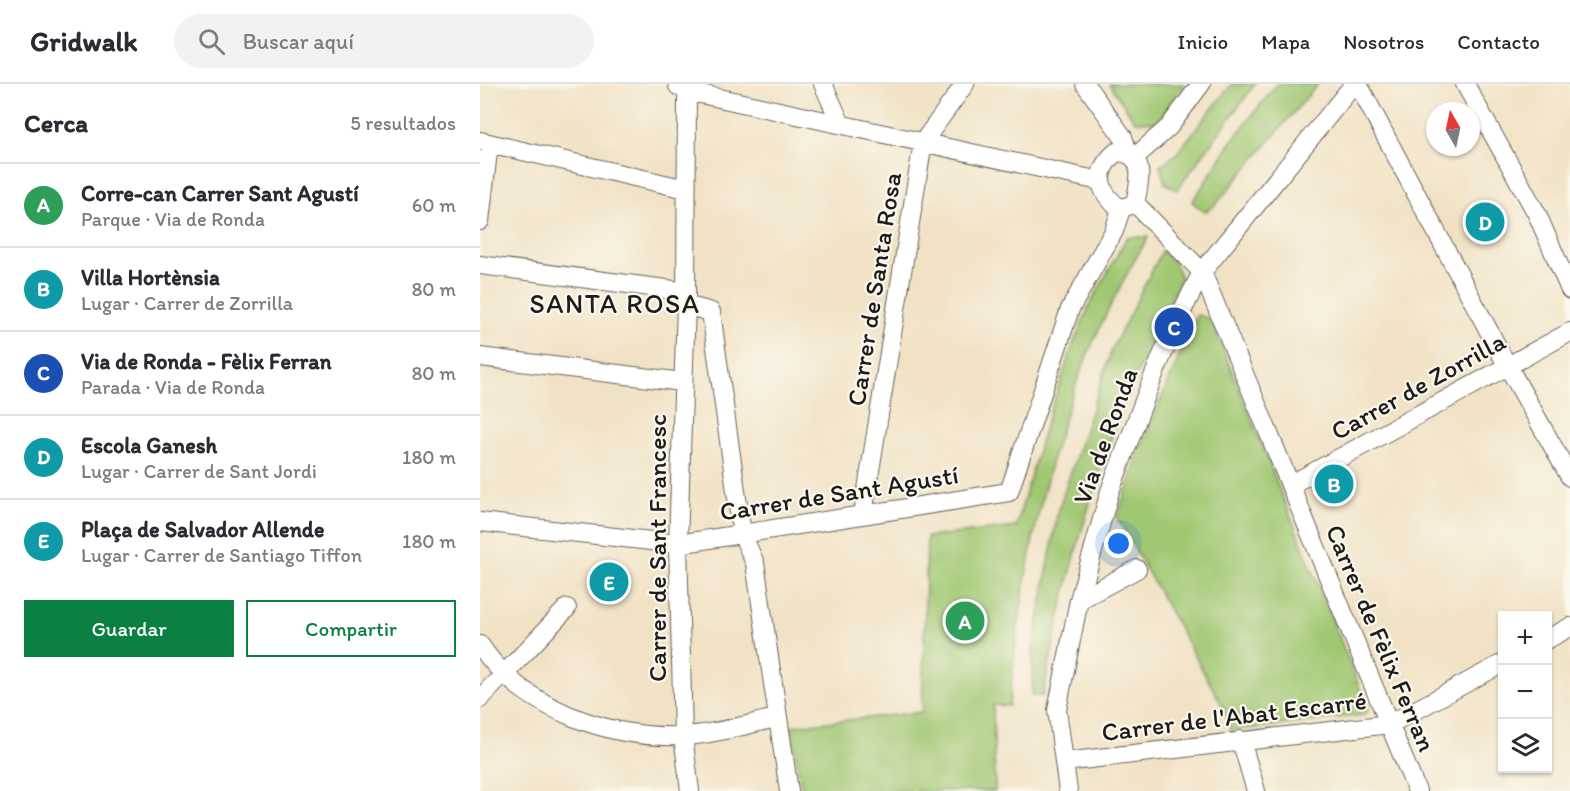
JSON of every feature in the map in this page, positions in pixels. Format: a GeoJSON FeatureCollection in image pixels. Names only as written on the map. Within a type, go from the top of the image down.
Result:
{"type":"FeatureCollection","features":[{"type":"Feature","properties":{"kind":"street"},"geometry":{"type":"LineString","coordinates":[[823,84],[841,124]]}},
{"type":"Feature","properties":{"kind":"street","name":"Carrer de Santa Rosa"},"geometry":{"type":"LineString","coordinates":[[863,514],[923,142],[965,84]]}},
{"type":"Feature","properties":{"kind":"street"},"geometry":{"type":"LineString","coordinates":[[1085,84],[1123,137],[1140,172],[1128,206]]}},
{"type":"Feature","properties":{"kind":"street"},"geometry":{"type":"LineString","coordinates":[[1201,84],[1169,127],[1131,155],[1116,152],[1106,161],[1101,171],[1100,181],[1108,200],[1128,206],[1202,272]]}},
{"type":"Feature","properties":{"kind":"street"},"geometry":{"type":"LineString","coordinates":[[1356,84],[1570,477]]}},
{"type":"Feature","properties":{"kind":"street","name":"Via de Ronda"},"geometry":{"type":"LineString","coordinates":[[1068,791],[1057,710],[1079,600],[1110,491],[1174,327],[1202,272],[1356,84]]}},
{"type":"Feature","properties":{"kind":"street"},"geometry":{"type":"LineString","coordinates":[[1465,84],[1537,214],[1570,290]]}},
{"type":"Feature","properties":{"kind":"street"},"geometry":{"type":"LineString","coordinates":[[682,86],[841,124],[1100,181]]}},
{"type":"Feature","properties":{"kind":"street","name":"Carrer de Sant Francesc"},"geometry":{"type":"LineString","coordinates":[[682,86],[686,189],[686,305],[678,544],[683,736],[690,791]]}},
{"type":"Feature","properties":{"kind":"street"},"geometry":{"type":"LineString","coordinates":[[480,221],[484,142],[686,189]]}},
{"type":"Feature","properties":{"kind":"street","name":"Carrer de Sant Agustí"},"geometry":{"type":"LineString","coordinates":[[480,522],[678,544],[1008,492],[1070,309],[1128,206]]}},
{"type":"Feature","properties":{"kind":"street"},"geometry":{"type":"LineString","coordinates":[[480,265],[674,290]]}},
{"type":"Feature","properties":{"kind":"street","name":"Carrer de Fèlix Ferran"},"geometry":{"type":"LineString","coordinates":[[1202,272],[1417,791]]}},
{"type":"Feature","properties":{"kind":"street"},"geometry":{"type":"LineString","coordinates":[[686,305],[711,312],[742,534],[755,563],[789,791]]}},
{"type":"Feature","properties":{"kind":"street","name":"Carrer de Zorrilla"},"geometry":{"type":"LineString","coordinates":[[1290,485],[1570,332]]}},
{"type":"Feature","properties":{"kind":"street"},"geometry":{"type":"LineString","coordinates":[[480,357],[683,382]]}},
{"type":"Feature","properties":{"kind":"street"},"geometry":{"type":"LineString","coordinates":[[1079,600],[1137,569]]}},
{"type":"Feature","properties":{"kind":"street"},"geometry":{"type":"LineString","coordinates":[[511,667],[567,608]]}},
{"type":"Feature","properties":{"kind":"street"},"geometry":{"type":"LineString","coordinates":[[1552,637],[1570,627]]}},
{"type":"Feature","properties":{"kind":"street"},"geometry":{"type":"LineString","coordinates":[[480,645],[490,660],[518,687],[583,721],[632,734],[683,736],[777,718]]}},
{"type":"Feature","properties":{"kind":"street","name":"Carrer de l'Abat Escarré"},"geometry":{"type":"LineString","coordinates":[[1064,762],[1390,724],[1499,665]]}},
{"type":"Feature","properties":{"kind":"street"},"geometry":{"type":"LineString","coordinates":[[480,699],[495,683]]}},
{"type":"Feature","properties":{"kind":"street"},"geometry":{"type":"LineString","coordinates":[[1241,740],[1256,791]]}},
{"type":"Feature","properties":{"kind":"green space"},"geometry":{"type":"Polygon","coordinates":[[[1109,84],[1184,84],[1158,122],[1135,121],[1109,84]]]}},
{"type":"Feature","properties":{"kind":"green space"},"geometry":{"type":"Polygon","coordinates":[[[1232,84],[1255,84],[1177,190],[1165,183],[1160,166],[1176,154],[1232,84]]]}},
{"type":"Feature","properties":{"kind":"green space"},"geometry":{"type":"Polygon","coordinates":[[[1277,84],[1318,84],[1216,204],[1205,212],[1192,202],[1234,138],[1277,84]]]}},
{"type":"Feature","properties":{"kind":"green space"},"geometry":{"type":"Polygon","coordinates":[[[1127,237],[1148,237],[1105,316],[1087,357],[1059,435],[1039,511],[1018,628],[1009,706],[993,705],[995,791],[802,791],[791,726],[922,712],[927,537],[1016,527],[1045,426],[1074,342],[1090,304],[1127,237]]]}},
{"type":"Feature","properties":{"kind":"green space"},"geometry":{"type":"Polygon","coordinates":[[[1162,251],[1174,262],[1181,278],[1137,373],[1108,446],[1068,582],[1043,696],[1032,696],[1033,649],[1058,511],[1112,349],[1162,251]]]}},
{"type":"Feature","properties":{"kind":"green space"},"geometry":{"type":"Polygon","coordinates":[[[1197,315],[1211,319],[1367,706],[1368,710],[1364,715],[1231,731],[1222,705],[1117,517],[1141,446],[1197,315]]]}},
{"type":"Feature","properties":{"kind":"place","name":"Escola Ganesh"},"geometry":{"type":"Point","coordinates":[1485,222]}},
{"type":"Feature","properties":{"kind":"place","name":"Via de Ronda - Fèlix Ferran"},"geometry":{"type":"Point","coordinates":[1174,327]}},
{"type":"Feature","properties":{"kind":"place","name":"Villa Hortènsia"},"geometry":{"type":"Point","coordinates":[1334,484]}},
{"type":"Feature","properties":{"kind":"place","name":"Plaça de Salvador Allende"},"geometry":{"type":"Point","coordinates":[609,582]}},
{"type":"Feature","properties":{"kind":"place","name":"Corre-can Carrer Sant Agustí"},"geometry":{"type":"Point","coordinates":[965,621]}},
{"type":"Feature","properties":{"kind":"district","name":"SANTA ROSA"},"geometry":{"type":"Point","coordinates":[615,303]}}]}
